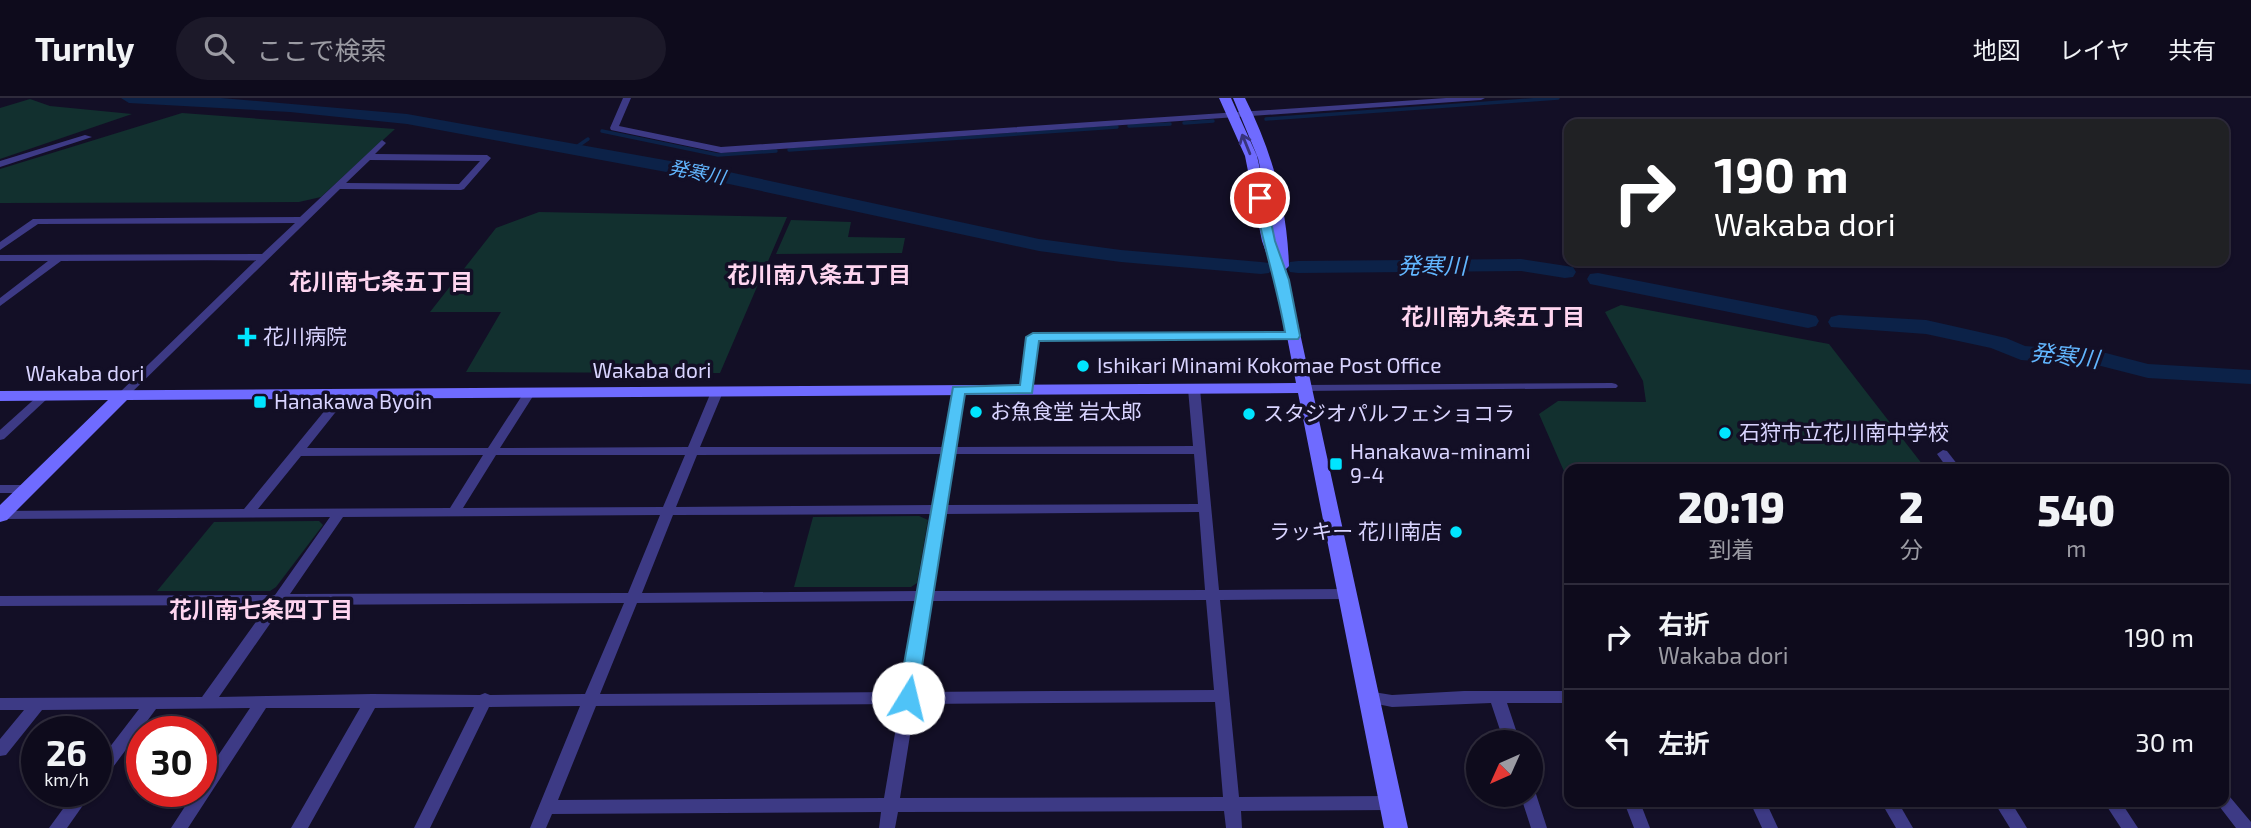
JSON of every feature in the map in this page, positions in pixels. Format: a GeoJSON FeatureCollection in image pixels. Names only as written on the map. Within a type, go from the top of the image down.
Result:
{"type":"FeatureCollection","features":[{"type":"Feature","properties":{"kind":"street"},"geometry":{"type":"LineString","coordinates":[[627,98],[614,128],[721,150],[1481,98]]}},
{"type":"Feature","properties":{"kind":"street"},"geometry":{"type":"LineString","coordinates":[[1225,98],[1240,115]]}},
{"type":"Feature","properties":{"kind":"street"},"geometry":{"type":"LineString","coordinates":[[1239,98],[1240,115],[1269,241],[1283,280],[1303,388],[1396,828]]}},
{"type":"Feature","properties":{"kind":"street"},"geometry":{"type":"LineString","coordinates":[[0,164],[88,137]]}},
{"type":"Feature","properties":{"kind":"street"},"geometry":{"type":"LineString","coordinates":[[1,515],[382,143]]}},
{"type":"Feature","properties":{"kind":"street"},"geometry":{"type":"LineString","coordinates":[[338,186],[461,187],[487,158],[368,157]]}},
{"type":"Feature","properties":{"kind":"street"},"geometry":{"type":"LineString","coordinates":[[0,247],[36,220],[303,220]]}},
{"type":"Feature","properties":{"kind":"street"},"geometry":{"type":"LineString","coordinates":[[0,258],[265,257]]}},
{"type":"Feature","properties":{"kind":"street"},"geometry":{"type":"LineString","coordinates":[[0,303],[58,258]]}},
{"type":"Feature","properties":{"kind":"street"},"geometry":{"type":"LineString","coordinates":[[1027,390],[1033,337],[1293,336]]}},
{"type":"Feature","properties":{"kind":"street"},"geometry":{"type":"LineString","coordinates":[[1303,388],[1612,386]]}},
{"type":"Feature","properties":{"kind":"street","name":"Wakaba dori"},"geometry":{"type":"LineString","coordinates":[[0,396],[1303,388]]}},
{"type":"Feature","properties":{"kind":"street"},"geometry":{"type":"LineString","coordinates":[[1194,389],[1234,828]]}},
{"type":"Feature","properties":{"kind":"street"},"geometry":{"type":"LineString","coordinates":[[887,828],[958,390]]}},
{"type":"Feature","properties":{"kind":"street"},"geometry":{"type":"LineString","coordinates":[[538,828],[717,392]]}},
{"type":"Feature","properties":{"kind":"street"},"geometry":{"type":"LineString","coordinates":[[453,513],[529,393]]}},
{"type":"Feature","properties":{"kind":"street"},"geometry":{"type":"LineString","coordinates":[[247,514],[344,394]]}},
{"type":"Feature","properties":{"kind":"street"},"geometry":{"type":"LineString","coordinates":[[0,436],[44,396]]}},
{"type":"Feature","properties":{"kind":"street"},"geometry":{"type":"LineString","coordinates":[[299,452],[1199,450]]}},
{"type":"Feature","properties":{"kind":"street"},"geometry":{"type":"LineString","coordinates":[[1943,454],[1951,464]]}},
{"type":"Feature","properties":{"kind":"street"},"geometry":{"type":"LineString","coordinates":[[0,489],[28,489]]}},
{"type":"Feature","properties":{"kind":"street"},"geometry":{"type":"LineString","coordinates":[[1,515],[1205,508]]}},
{"type":"Feature","properties":{"kind":"street"},"geometry":{"type":"LineString","coordinates":[[207,702],[339,514]]}},
{"type":"Feature","properties":{"kind":"street"},"geometry":{"type":"LineString","coordinates":[[0,601],[1346,594]]}},
{"type":"Feature","properties":{"kind":"street"},"geometry":{"type":"LineString","coordinates":[[0,704],[591,698],[1222,696]]}},
{"type":"Feature","properties":{"kind":"street"},"geometry":{"type":"LineString","coordinates":[[1367,697],[1392,701],[1564,697]]}},
{"type":"Feature","properties":{"kind":"street"},"geometry":{"type":"LineString","coordinates":[[1497,697],[1508,730]]}},
{"type":"Feature","properties":{"kind":"street"},"geometry":{"type":"LineString","coordinates":[[422,828],[485,699]]}},
{"type":"Feature","properties":{"kind":"street"},"geometry":{"type":"LineString","coordinates":[[299,828],[372,700]]}},
{"type":"Feature","properties":{"kind":"street"},"geometry":{"type":"LineString","coordinates":[[179,828],[263,701]]}},
{"type":"Feature","properties":{"kind":"street"},"geometry":{"type":"LineString","coordinates":[[112,756],[153,702]]}},
{"type":"Feature","properties":{"kind":"street"},"geometry":{"type":"LineString","coordinates":[[0,750],[38,703]]}},
{"type":"Feature","properties":{"kind":"street"},"geometry":{"type":"LineString","coordinates":[[547,807],[1390,803]]}},
{"type":"Feature","properties":{"kind":"street"},"geometry":{"type":"LineString","coordinates":[[57,828],[73,807]]}},
{"type":"Feature","properties":{"kind":"street"},"geometry":{"type":"LineString","coordinates":[[1532,807],[1539,828]]}},
{"type":"Feature","properties":{"kind":"street"},"geometry":{"type":"LineString","coordinates":[[1634,807],[1642,828]]}},
{"type":"Feature","properties":{"kind":"street"},"geometry":{"type":"LineString","coordinates":[[1760,807],[1770,828]]}},
{"type":"Feature","properties":{"kind":"street"},"geometry":{"type":"LineString","coordinates":[[1892,807],[1905,828]]}},
{"type":"Feature","properties":{"kind":"street"},"geometry":{"type":"LineString","coordinates":[[2005,807],[2019,828]]}},
{"type":"Feature","properties":{"kind":"street"},"geometry":{"type":"LineString","coordinates":[[2115,807],[2130,828]]}},
{"type":"Feature","properties":{"kind":"street"},"geometry":{"type":"LineString","coordinates":[[2228,807],[2246,828]]}},
{"type":"Feature","properties":{"kind":"green space"},"geometry":{"type":"Polygon","coordinates":[[[30,99],[50,106],[132,114],[0,159],[0,108],[30,99]]]}},
{"type":"Feature","properties":{"kind":"green space"},"geometry":{"type":"Polygon","coordinates":[[[182,113],[395,129],[321,197],[299,202],[0,203],[0,169],[182,113]]]}},
{"type":"Feature","properties":{"kind":"green space"},"geometry":{"type":"Polygon","coordinates":[[[539,212],[787,217],[720,373],[466,372],[501,312],[430,312],[496,228],[539,212]]]}},
{"type":"Feature","properties":{"kind":"green space"},"geometry":{"type":"Polygon","coordinates":[[[791,220],[851,222],[848,237],[905,238],[902,253],[776,254],[791,220]]]}},
{"type":"Feature","properties":{"kind":"green space","name":"石狩市立花川南中学校"},"geometry":{"type":"Polygon","coordinates":[[[1621,305],[1829,344],[1922,464],[1564,464],[1564,471],[1539,414],[1558,401],[1646,402],[1643,381],[1605,312],[1621,305]]]}},
{"type":"Feature","properties":{"kind":"green space"},"geometry":{"type":"Polygon","coordinates":[[[919,516],[928,520],[917,583],[911,587],[794,587],[813,517],[919,516]]]}},
{"type":"Feature","properties":{"kind":"green space"},"geometry":{"type":"Polygon","coordinates":[[[319,521],[323,525],[276,587],[270,591],[157,591],[214,522],[319,521]]]}},
{"type":"Feature","properties":{"kind":"waterway","name":"発寒川"},"geometry":{"type":"LineString","coordinates":[[129,98],[290,107],[407,119],[715,175],[1039,245],[1121,256],[1261,268]]}},
{"type":"Feature","properties":{"kind":"waterway"},"geometry":{"type":"LineString","coordinates":[[1266,119],[1558,98]]}},
{"type":"Feature","properties":{"kind":"waterway"},"geometry":{"type":"LineString","coordinates":[[1184,123],[1213,121]]}},
{"type":"Feature","properties":{"kind":"waterway"},"geometry":{"type":"LineString","coordinates":[[1129,126],[1170,124]]}},
{"type":"Feature","properties":{"kind":"waterway"},"geometry":{"type":"LineString","coordinates":[[789,150],[1117,127]]}},
{"type":"Feature","properties":{"kind":"waterway"},"geometry":{"type":"LineString","coordinates":[[602,131],[718,155],[776,151]]}},
{"type":"Feature","properties":{"kind":"waterway"},"geometry":{"type":"LineString","coordinates":[[575,148],[588,139]]}},
{"type":"Feature","properties":{"kind":"waterway","name":"発寒川"},"geometry":{"type":"LineString","coordinates":[[1298,267],[1521,265],[1565,272]]}},
{"type":"Feature","properties":{"kind":"waterway","name":"発寒川"},"geometry":{"type":"LineString","coordinates":[[1598,279],[1808,321]]}},
{"type":"Feature","properties":{"kind":"waterway","name":"発寒川"},"geometry":{"type":"LineString","coordinates":[[1839,322],[1926,327],[1998,343],[2021,353],[2102,359],[2148,371],[2251,377]]}},
{"type":"Feature","properties":{"kind":"place","name":"花川病院"},"geometry":{"type":"Point","coordinates":[247,337]}},
{"type":"Feature","properties":{"kind":"place","name":"Ishikari Minami Kokomae Post Office"},"geometry":{"type":"Point","coordinates":[1083,366]}},
{"type":"Feature","properties":{"kind":"place","name":"Hanakawa Byoin"},"geometry":{"type":"Point","coordinates":[260,402]}},
{"type":"Feature","properties":{"kind":"place","name":"お魚食堂 岩太郎"},"geometry":{"type":"Point","coordinates":[976,412]}},
{"type":"Feature","properties":{"kind":"place","name":"スタジオパルフェショコラ"},"geometry":{"type":"Point","coordinates":[1249,414]}},
{"type":"Feature","properties":{"kind":"place","name":"石狩市立花川南中学校"},"geometry":{"type":"Point","coordinates":[1725,433]}},
{"type":"Feature","properties":{"kind":"place","name":"Hanakawa-minami 9-4"},"geometry":{"type":"Point","coordinates":[1336,464]}},
{"type":"Feature","properties":{"kind":"place","name":"ラッキー 花川南店"},"geometry":{"type":"Point","coordinates":[1456,532]}},
{"type":"Feature","properties":{"kind":"district","name":"花川南八条五丁目"},"geometry":{"type":"Point","coordinates":[819,275]}},
{"type":"Feature","properties":{"kind":"district","name":"花川南七条五丁目"},"geometry":{"type":"Point","coordinates":[381,282]}},
{"type":"Feature","properties":{"kind":"district","name":"花川南九条五丁目"},"geometry":{"type":"Point","coordinates":[1493,317]}},
{"type":"Feature","properties":{"kind":"district","name":"花川南七条四丁目"},"geometry":{"type":"Point","coordinates":[261,610]}},
{"type":"Feature","properties":{"kind":"route"},"geometry":{"type":"LineString","coordinates":[[908,698],[958,390],[1027,390],[1033,337],[1293,336],[1283,280],[1269,241],[1260,198]]}}]}
